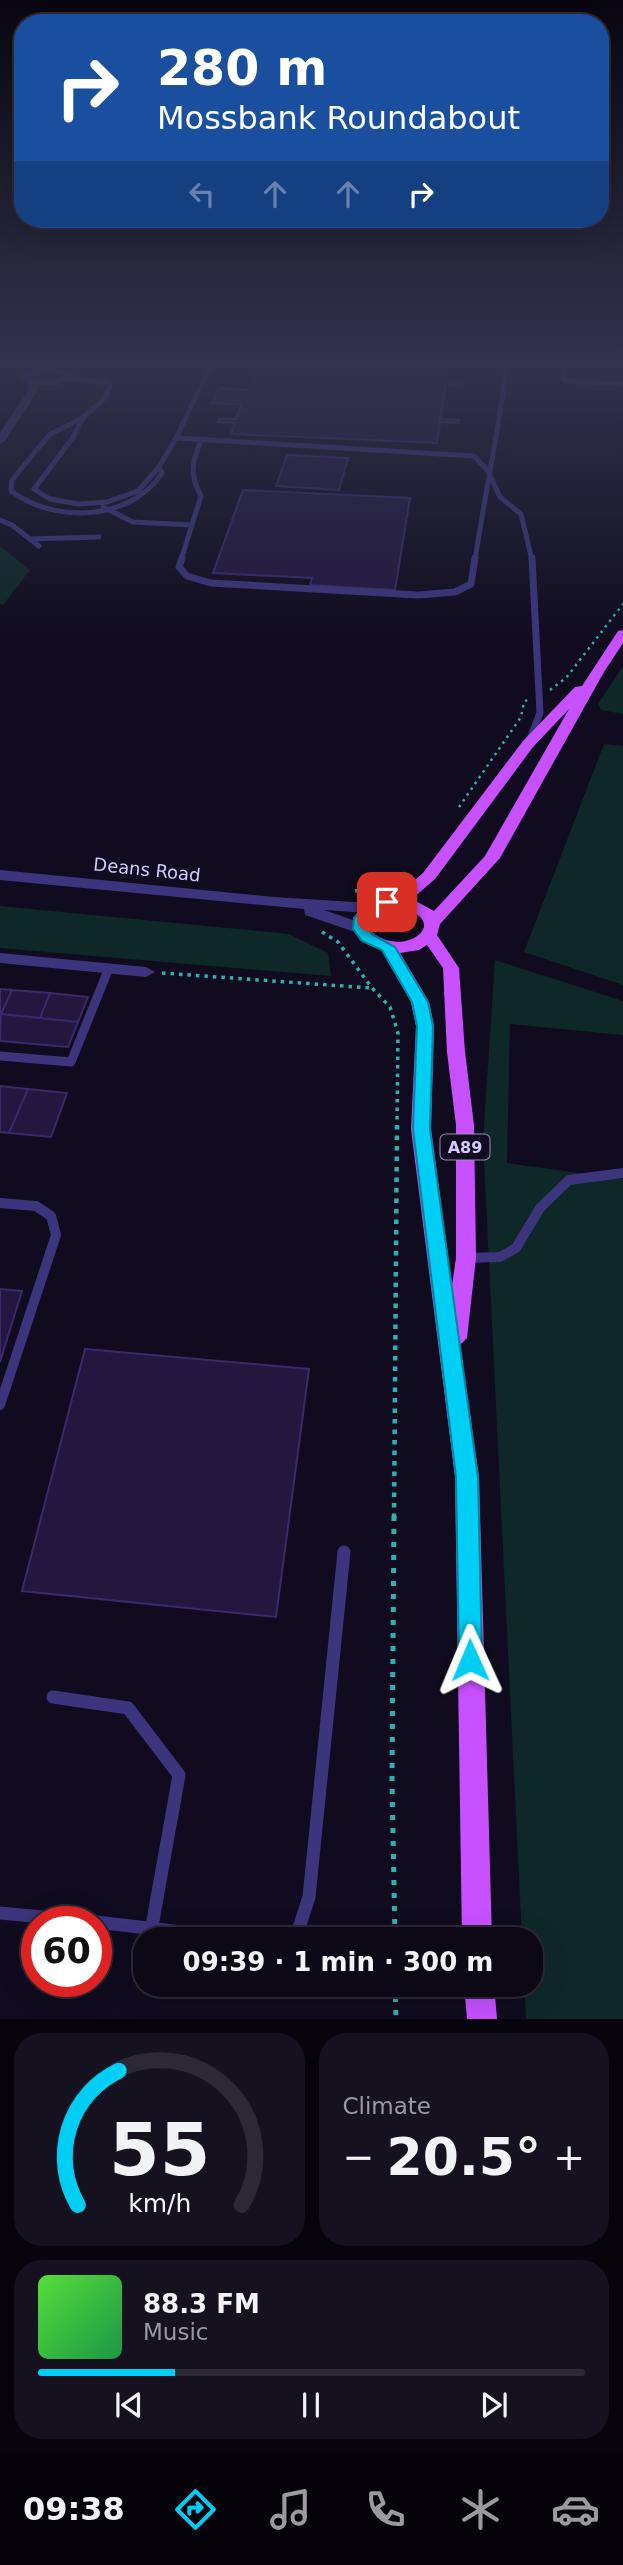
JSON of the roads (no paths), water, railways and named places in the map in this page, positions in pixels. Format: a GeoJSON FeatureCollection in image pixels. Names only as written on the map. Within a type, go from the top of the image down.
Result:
{"type":"FeatureCollection","features":[{"type":"Feature","properties":{"kind":"main road"},"geometry":{"type":"LineString","coordinates":[[388,947],[411,946],[432,929],[492,858],[597,672],[623,634]]}},
{"type":"Feature","properties":{"kind":"main road"},"geometry":{"type":"LineString","coordinates":[[361,929],[361,918],[370,908],[387,902],[399,902],[429,876],[528,744],[597,672]]}},
{"type":"Feature","properties":{"kind":"main road","name":"A89"},"geometry":{"type":"LineString","coordinates":[[399,902],[420,907],[451,968],[456,1052],[465,1125],[466,1258],[453,1364]]}},
{"type":"Feature","properties":{"kind":"main road","name":"A89"},"geometry":{"type":"LineString","coordinates":[[361,929],[368,938],[388,947],[420,1002],[425,1026],[421,1129],[467,1477],[477,1927]]}},
{"type":"Feature","properties":{"kind":"main road"},"geometry":{"type":"LineString","coordinates":[[480,1997],[482,2019]]}},
{"type":"Feature","properties":{"kind":"street","name":"Deans Road"},"geometry":{"type":"LineString","coordinates":[[0,875],[291,904],[370,908]]}},
{"type":"Feature","properties":{"kind":"street","name":"Deans Road"},"geometry":{"type":"LineString","coordinates":[[291,904],[361,929]]}},
{"type":"Feature","properties":{"kind":"street"},"geometry":{"type":"LineString","coordinates":[[0,958],[146,972]]}},
{"type":"Feature","properties":{"kind":"lane"},"geometry":{"type":"LineString","coordinates":[[31,457],[12,480],[11,491],[18,499],[37,507],[70,512],[104,510],[148,492],[162,473],[159,467]]}},
{"type":"Feature","properties":{"kind":"lane"},"geometry":{"type":"LineString","coordinates":[[58,457],[34,489],[50,499],[78,504],[100,502],[138,491],[165,457]]}},
{"type":"Feature","properties":{"kind":"lane"},"geometry":{"type":"LineString","coordinates":[[193,457],[190,464],[195,486],[201,496],[179,567],[187,576],[211,583],[418,595],[455,592],[471,584],[491,457]]}},
{"type":"Feature","properties":{"kind":"lane"},"geometry":{"type":"LineString","coordinates":[[475,457],[488,471],[500,497],[521,514],[532,556],[540,713],[528,744]]}},
{"type":"Feature","properties":{"kind":"lane"},"geometry":{"type":"LineString","coordinates":[[100,502],[104,510],[133,522],[192,526]]}},
{"type":"Feature","properties":{"kind":"lane"},"geometry":{"type":"LineString","coordinates":[[0,520],[12,525],[39,546]]}},
{"type":"Feature","properties":{"kind":"lane"},"geometry":{"type":"LineString","coordinates":[[30,539],[99,537]]}},
{"type":"Feature","properties":{"kind":"lane"},"geometry":{"type":"LineString","coordinates":[[0,1056],[71,1062],[109,968]]}},
{"type":"Feature","properties":{"kind":"lane"},"geometry":{"type":"LineString","coordinates":[[466,1258],[500,1257],[516,1248],[540,1208],[569,1180],[623,1173]]}},
{"type":"Feature","properties":{"kind":"lane"},"geometry":{"type":"LineString","coordinates":[[0,1203],[36,1206],[51,1216],[56,1235],[0,1405]]}},
{"type":"Feature","properties":{"kind":"lane"},"geometry":{"type":"LineString","coordinates":[[299,1927],[309,1897],[344,1552]]}},
{"type":"Feature","properties":{"kind":"lane"},"geometry":{"type":"LineString","coordinates":[[53,1696],[128,1708],[179,1776],[152,1926]]}},
{"type":"Feature","properties":{"kind":"lane"},"geometry":{"type":"LineString","coordinates":[[0,1913],[21,1915]]}},
{"type":"Feature","properties":{"kind":"lane"},"geometry":{"type":"LineString","coordinates":[[112,1923],[159,1927]]}}]}
